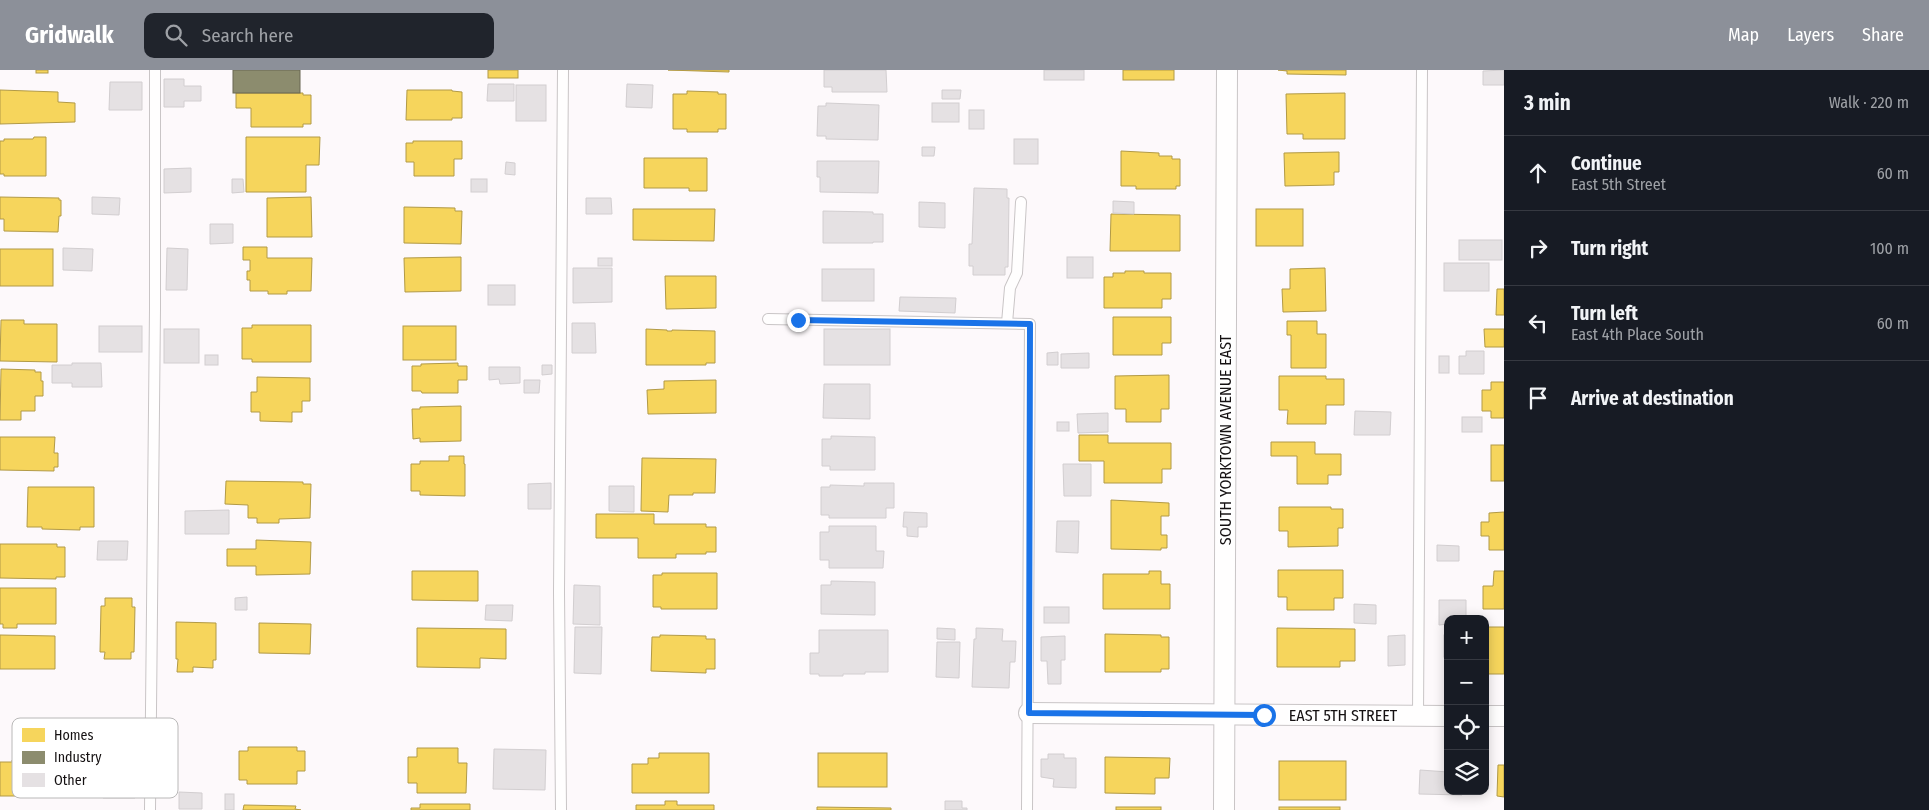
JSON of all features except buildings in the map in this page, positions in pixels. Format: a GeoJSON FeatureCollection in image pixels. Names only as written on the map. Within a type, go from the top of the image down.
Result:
{"type":"FeatureCollection","features":[{"type":"Feature","properties":{"kind":"street","name":"SOUTH YORKTOWN AVENUE EAST"},"geometry":{"type":"LineString","coordinates":[[1224,810],[1227,70]]}},
{"type":"Feature","properties":{"kind":"street","name":"EAST 5TH STREET"},"geometry":{"type":"LineString","coordinates":[[1029,713],[1444,716]]}},
{"type":"Feature","properties":{"kind":"street"},"geometry":{"type":"LineString","coordinates":[[1489,716],[1504,716]]}},
{"type":"Feature","properties":{"kind":"lane"},"geometry":{"type":"LineString","coordinates":[[151,718],[155,319],[155,70]]}},
{"type":"Feature","properties":{"kind":"lane"},"geometry":{"type":"LineString","coordinates":[[561,810],[559,592],[563,70]]}},
{"type":"Feature","properties":{"kind":"lane"},"geometry":{"type":"LineString","coordinates":[[1418,716],[1422,70]]}},
{"type":"Feature","properties":{"kind":"lane"},"geometry":{"type":"LineString","coordinates":[[1007,323],[1010,288],[1017,273],[1021,202]]}},
{"type":"Feature","properties":{"kind":"lane"},"geometry":{"type":"LineString","coordinates":[[768,319],[1030,324],[1027,810]]}},
{"type":"Feature","properties":{"kind":"route"},"geometry":{"type":"LineString","coordinates":[[798,320],[1030,324],[1029,713],[1264,715]]}}]}
